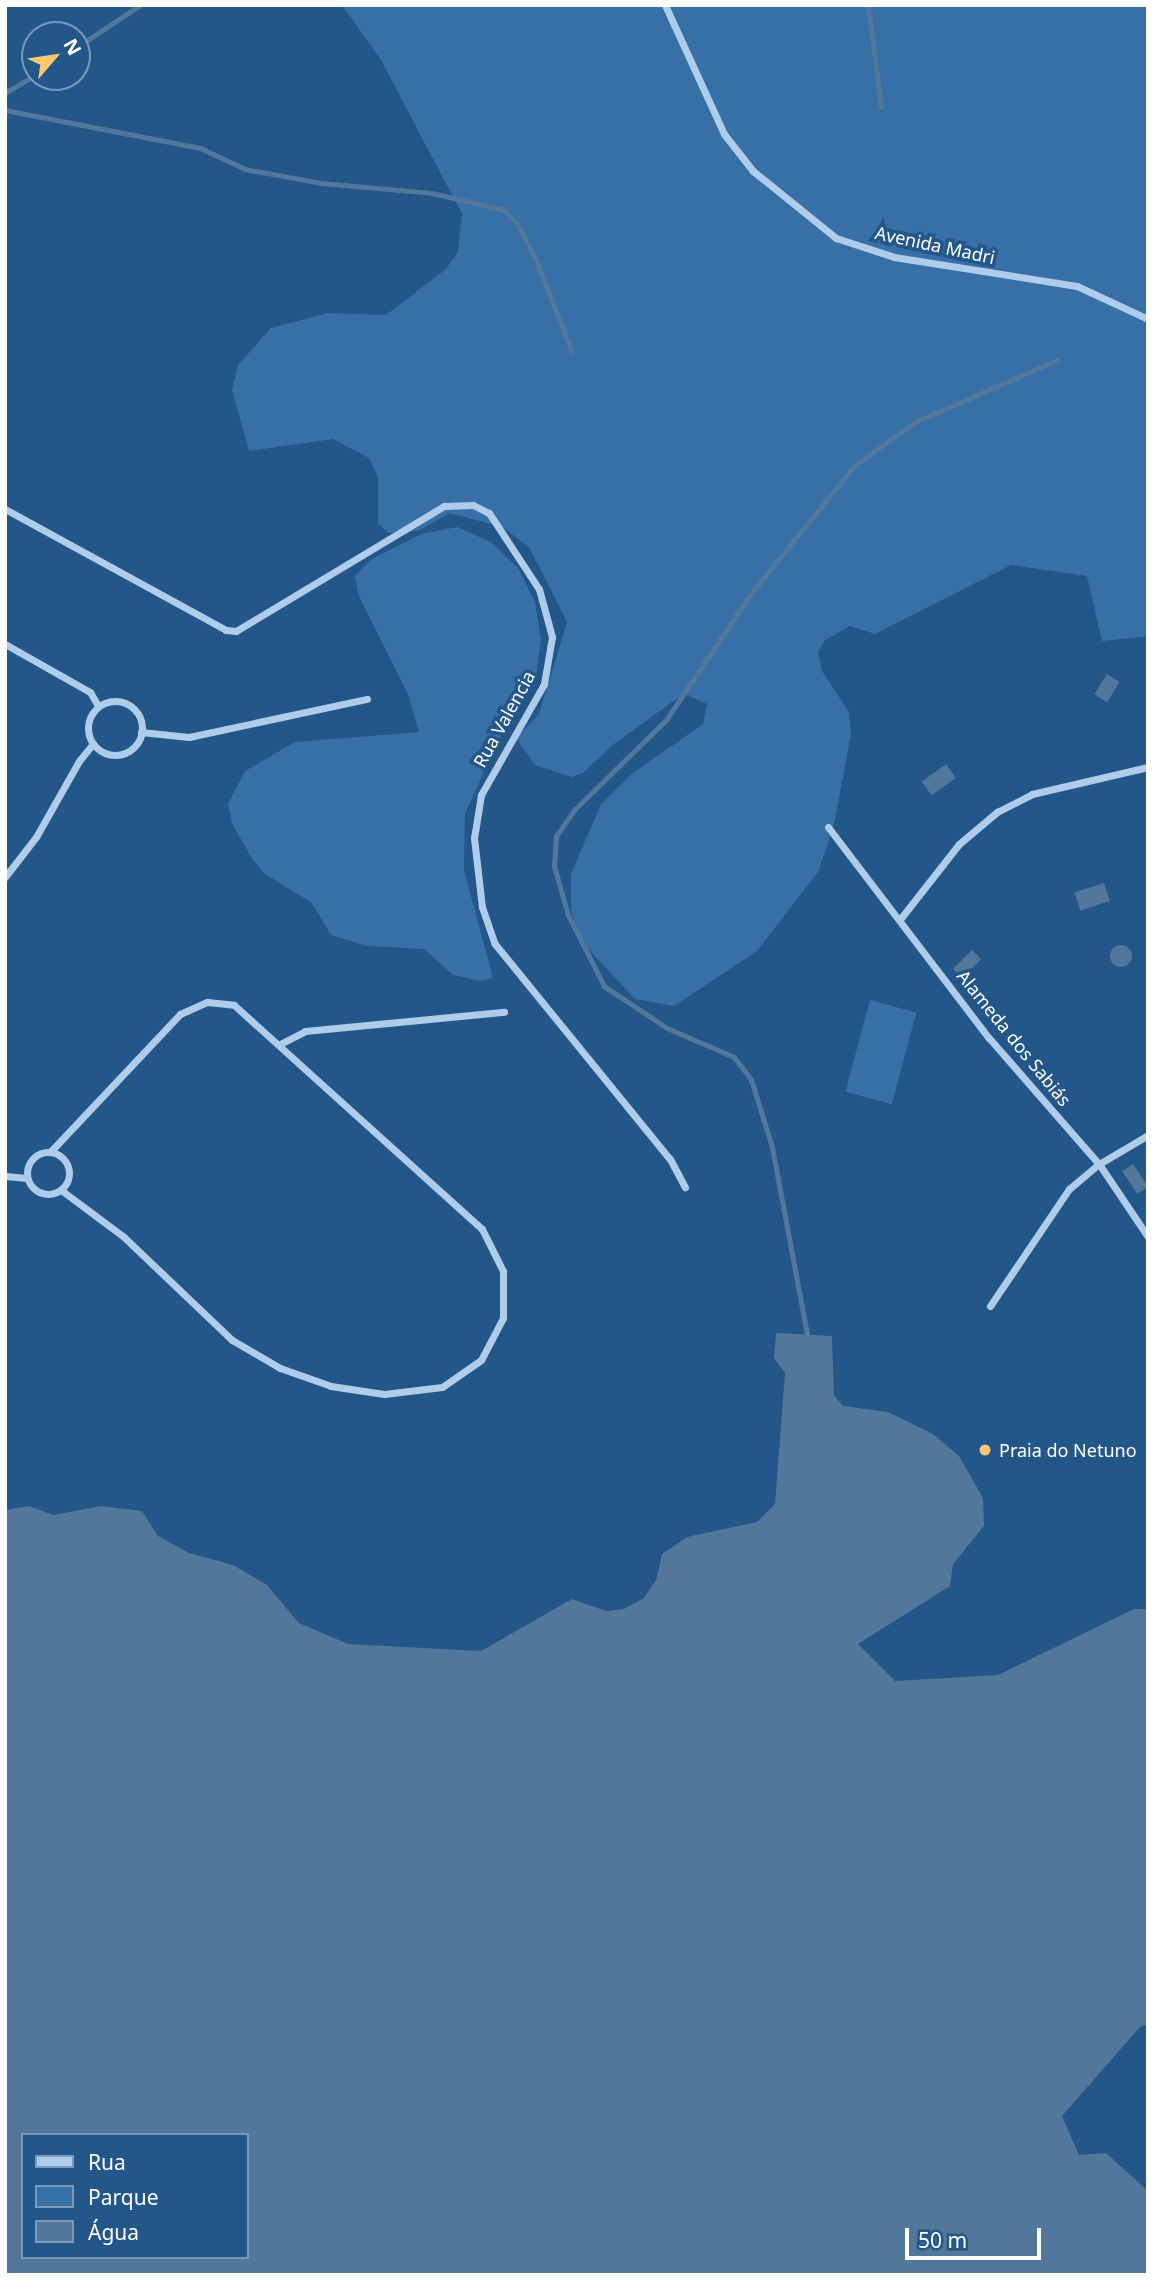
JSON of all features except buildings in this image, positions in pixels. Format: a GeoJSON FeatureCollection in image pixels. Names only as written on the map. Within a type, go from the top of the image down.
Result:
{"type":"FeatureCollection","features":[{"type":"Feature","properties":{"kind":"street","name":"Avenida Madri"},"geometry":{"type":"LineString","coordinates":[[665,5],[724,134],[753,171],[836,238],[894,257],[1077,286],[1148,319]]}},
{"type":"Feature","properties":{"kind":"street","name":"Rua Valencia"},"geometry":{"type":"LineString","coordinates":[[5,509],[226,630],[236,631],[444,506],[473,505],[489,513],[539,589],[552,637],[544,684],[481,795],[474,838],[482,907],[495,944],[670,1159],[685,1188]]}},
{"type":"Feature","properties":{"kind":"street"},"geometry":{"type":"LineString","coordinates":[[5,644],[90,692],[98,706]]}},
{"type":"Feature","properties":{"kind":"street"},"geometry":{"type":"LineString","coordinates":[[141,732],[189,737],[367,699]]}},
{"type":"Feature","properties":{"kind":"street"},"geometry":{"type":"LineString","coordinates":[[118,701],[128,705],[141,721],[141,732],[138,742],[122,754],[101,751],[93,744],[88,724],[98,706],[118,701]]}},
{"type":"Feature","properties":{"kind":"street"},"geometry":{"type":"LineString","coordinates":[[5,877],[36,837],[79,761],[93,744]]}},
{"type":"Feature","properties":{"kind":"street"},"geometry":{"type":"LineString","coordinates":[[901,918],[959,844],[997,812],[1031,794],[1148,767]]}},
{"type":"Feature","properties":{"kind":"street","name":"Alameda dos Sabiás"},"geometry":{"type":"LineString","coordinates":[[828,827],[901,918],[989,1038],[1099,1164],[1148,1237]]}},
{"type":"Feature","properties":{"kind":"street"},"geometry":{"type":"LineString","coordinates":[[5,1175],[27,1178],[37,1191],[61,1190],[124,1237],[210,1323],[280,1368],[331,1386],[384,1394],[426,1392],[456,1381],[481,1360],[503,1318],[506,1287],[495,1249],[482,1229],[281,1044],[234,1005],[216,1002],[188,1009],[51,1151],[29,1162],[27,1178]]}},
{"type":"Feature","properties":{"kind":"street"},"geometry":{"type":"LineString","coordinates":[[281,1044],[305,1031],[504,1012]]}},
{"type":"Feature","properties":{"kind":"street"},"geometry":{"type":"LineString","coordinates":[[990,1306],[1026,1258],[1054,1209],[1099,1164],[1148,1135]]}},
{"type":"Feature","properties":{"kind":"street"},"geometry":{"type":"LineString","coordinates":[[51,1151],[69,1167],[61,1190]]}},
{"type":"Feature","properties":{"kind":"green space"},"geometry":{"type":"Polygon","coordinates":[[[342,5],[1148,5],[1148,636],[1102,641],[1087,576],[1011,565],[875,634],[850,626],[825,640],[818,652],[822,671],[849,712],[851,734],[834,825],[818,872],[757,951],[674,1006],[635,999],[579,939],[571,910],[571,874],[601,804],[633,773],[703,724],[707,704],[687,695],[675,700],[614,744],[583,773],[572,777],[535,765],[516,738],[539,714],[567,622],[529,547],[502,527],[450,513],[418,531],[389,533],[378,524],[378,477],[369,458],[333,439],[249,451],[232,390],[238,365],[271,328],[328,313],[386,315],[446,269],[458,252],[462,214],[381,60],[342,5]]]}},
{"type":"Feature","properties":{"kind":"green space"},"geometry":{"type":"Polygon","coordinates":[[[457,527],[491,542],[518,568],[535,602],[541,640],[536,677],[498,741],[465,814],[464,870],[493,978],[480,981],[453,975],[424,949],[367,946],[331,935],[312,903],[265,874],[252,859],[232,823],[228,804],[245,771],[295,742],[419,732],[408,694],[358,594],[355,576],[372,559],[421,534],[457,527]]]}},
{"type":"Feature","properties":{"kind":"green space"},"geometry":{"type":"Polygon","coordinates":[[[870,1000],[916,1012],[892,1104],[845,1092],[870,1000]]]}},
{"type":"Feature","properties":{"kind":"water"},"geometry":{"type":"Polygon","coordinates":[[[1107,674],[1120,682],[1107,702],[1094,694],[1107,674]]]}},
{"type":"Feature","properties":{"kind":"water"},"geometry":{"type":"Polygon","coordinates":[[[946,764],[956,778],[932,795],[922,782],[946,764]]]}},
{"type":"Feature","properties":{"kind":"water"},"geometry":{"type":"Polygon","coordinates":[[[1104,883],[1110,901],[1080,911],[1075,893],[1104,883]]]}},
{"type":"Feature","properties":{"kind":"water"},"geometry":{"type":"Polygon","coordinates":[[[1121,945],[1129,948],[1132,956],[1129,964],[1121,967],[1113,964],[1110,956],[1113,948],[1121,945]]]}},
{"type":"Feature","properties":{"kind":"water"},"geometry":{"type":"Polygon","coordinates":[[[972,950],[981,959],[962,978],[953,969],[972,950]]]}},
{"type":"Feature","properties":{"kind":"water"},"geometry":{"type":"Polygon","coordinates":[[[1133,1164],[1148,1186],[1137,1194],[1122,1171],[1133,1164]]]}},
{"type":"Feature","properties":{"kind":"water"},"geometry":{"type":"Polygon","coordinates":[[[776,1333],[832,1336],[834,1395],[843,1406],[888,1412],[933,1434],[959,1456],[983,1498],[984,1526],[953,1564],[950,1586],[858,1644],[895,1681],[998,1675],[1134,1609],[1148,1609],[1148,2024],[1140,2027],[1062,2116],[1079,2155],[1106,2153],[1148,2191],[1148,2275],[5,2275],[5,1510],[29,1506],[53,1515],[101,1506],[142,1511],[158,1536],[189,1553],[233,1565],[267,1585],[299,1623],[348,1644],[481,1651],[572,1599],[606,1611],[624,1609],[644,1598],[656,1580],[662,1554],[687,1537],[757,1522],[775,1504],[785,1373],[774,1358],[776,1333]]]}},
{"type":"Feature","properties":{"kind":"waterway"},"geometry":{"type":"LineString","coordinates":[[91,38],[140,5]]}},
{"type":"Feature","properties":{"kind":"waterway"},"geometry":{"type":"LineString","coordinates":[[868,5],[881,107]]}},
{"type":"Feature","properties":{"kind":"waterway"},"geometry":{"type":"LineString","coordinates":[[5,93],[21,83]]}},
{"type":"Feature","properties":{"kind":"waterway"},"geometry":{"type":"LineString","coordinates":[[5,110],[200,148],[245,169],[321,183],[432,193],[504,210],[517,223],[536,260],[571,350]]}},
{"type":"Feature","properties":{"kind":"waterway"},"geometry":{"type":"LineString","coordinates":[[807,1334],[772,1147],[751,1079],[734,1057],[667,1028],[604,986],[568,915],[554,866],[556,836],[574,810],[666,720],[749,596],[854,466],[915,422],[1057,360]]}},
{"type":"Feature","properties":{"kind":"place","name":"Praia do Netuno"},"geometry":{"type":"Point","coordinates":[985,1450]}}]}
